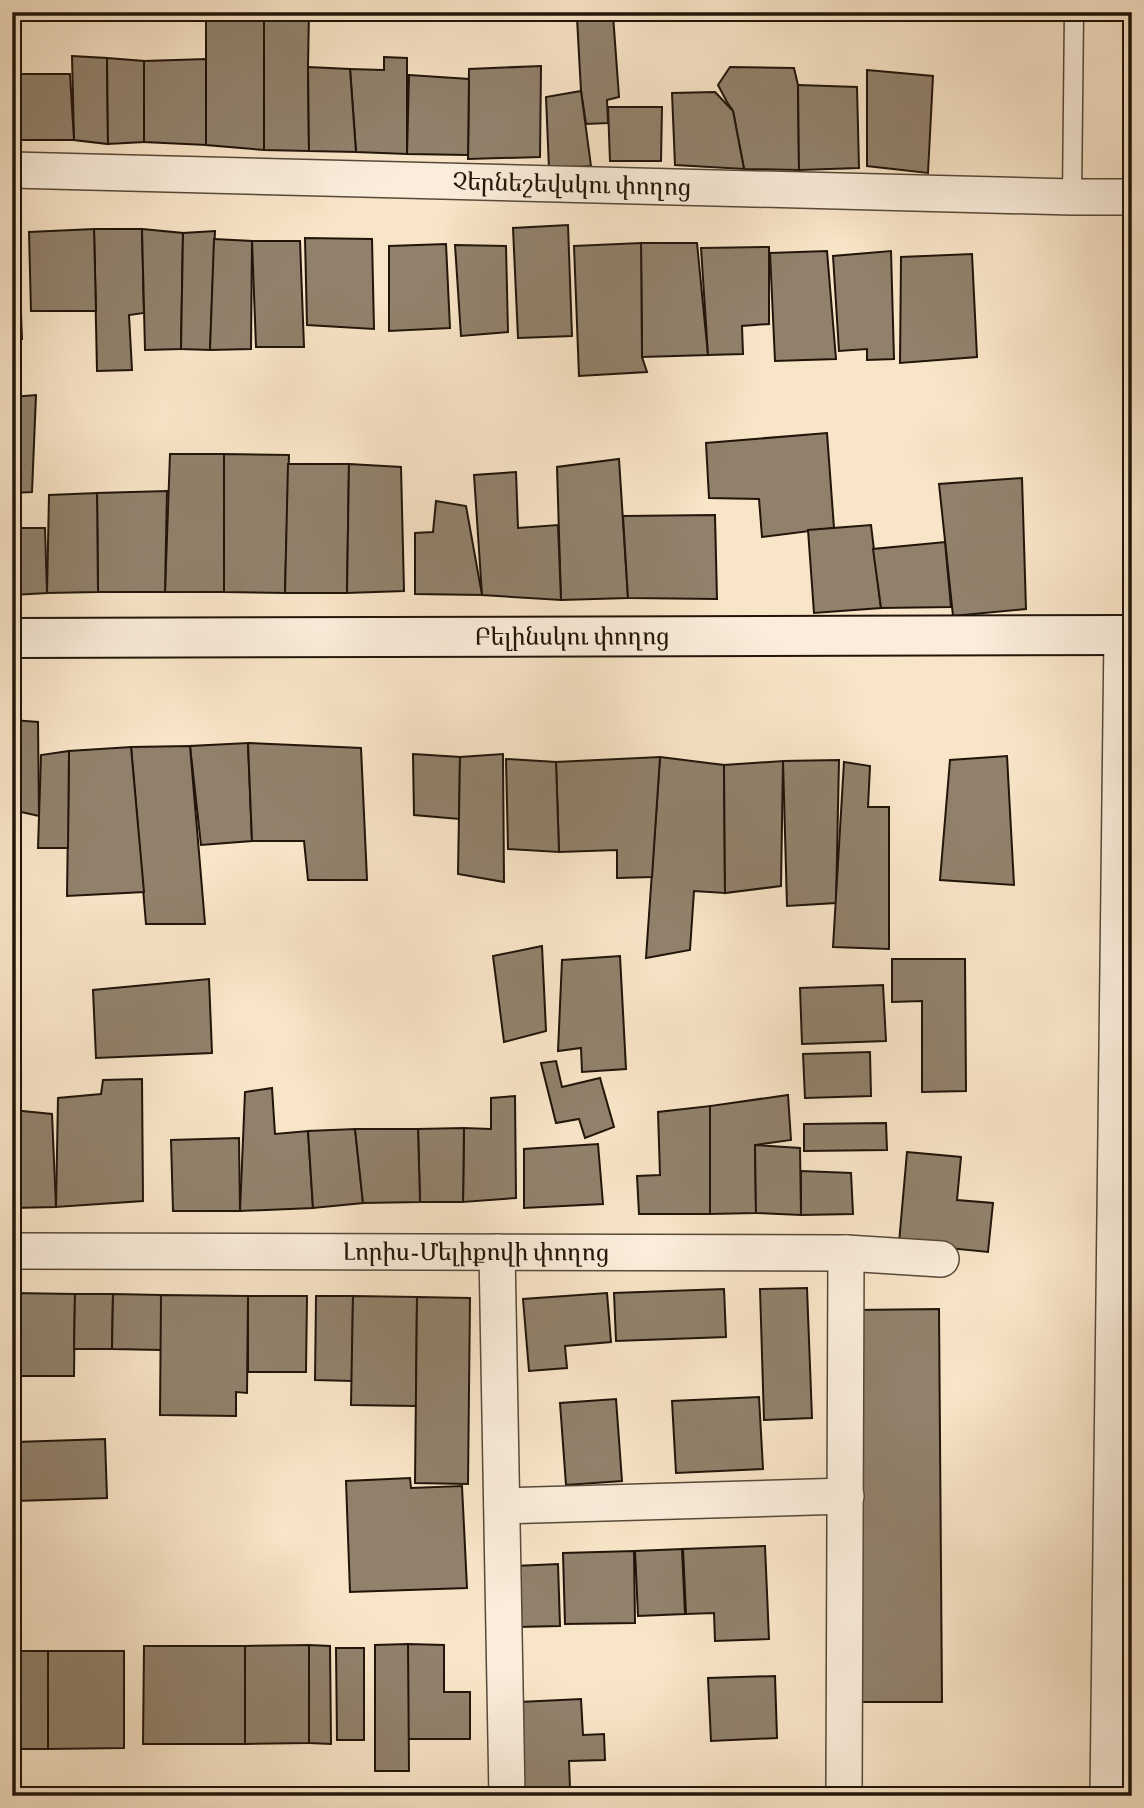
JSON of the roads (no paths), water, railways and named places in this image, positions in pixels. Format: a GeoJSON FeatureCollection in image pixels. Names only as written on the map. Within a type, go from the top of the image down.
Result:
{"type":"FeatureCollection","features":[{"type":"Feature","properties":{"kind":"main road","name":"Բելինսկու փողոց"},"geometry":{"type":"LineString","coordinates":[[12,638],[1127,635]]}},
{"type":"Feature","properties":{"kind":"street","name":"Չերնեշեվսկու փողոց"},"geometry":{"type":"LineString","coordinates":[[12,170],[1132,197]]}},
{"type":"Feature","properties":{"kind":"street"},"geometry":{"type":"LineString","coordinates":[[1108,1796],[1124,1113],[1127,635]]}},
{"type":"Feature","properties":{"kind":"street","name":"Լորիս-Մելիքովի փողոց"},"geometry":{"type":"LineString","coordinates":[[12,1251],[846,1253],[941,1259]]}},
{"type":"Feature","properties":{"kind":"street"},"geometry":{"type":"LineString","coordinates":[[497,1252],[507,1796]]}},
{"type":"Feature","properties":{"kind":"street"},"geometry":{"type":"LineString","coordinates":[[844,1796],[846,1253]]}},
{"type":"Feature","properties":{"kind":"street"},"geometry":{"type":"LineString","coordinates":[[502,1506],[846,1496]]}},
{"type":"Feature","properties":{"kind":"lane"},"geometry":{"type":"LineString","coordinates":[[1072,197],[1074,12]]}}]}
